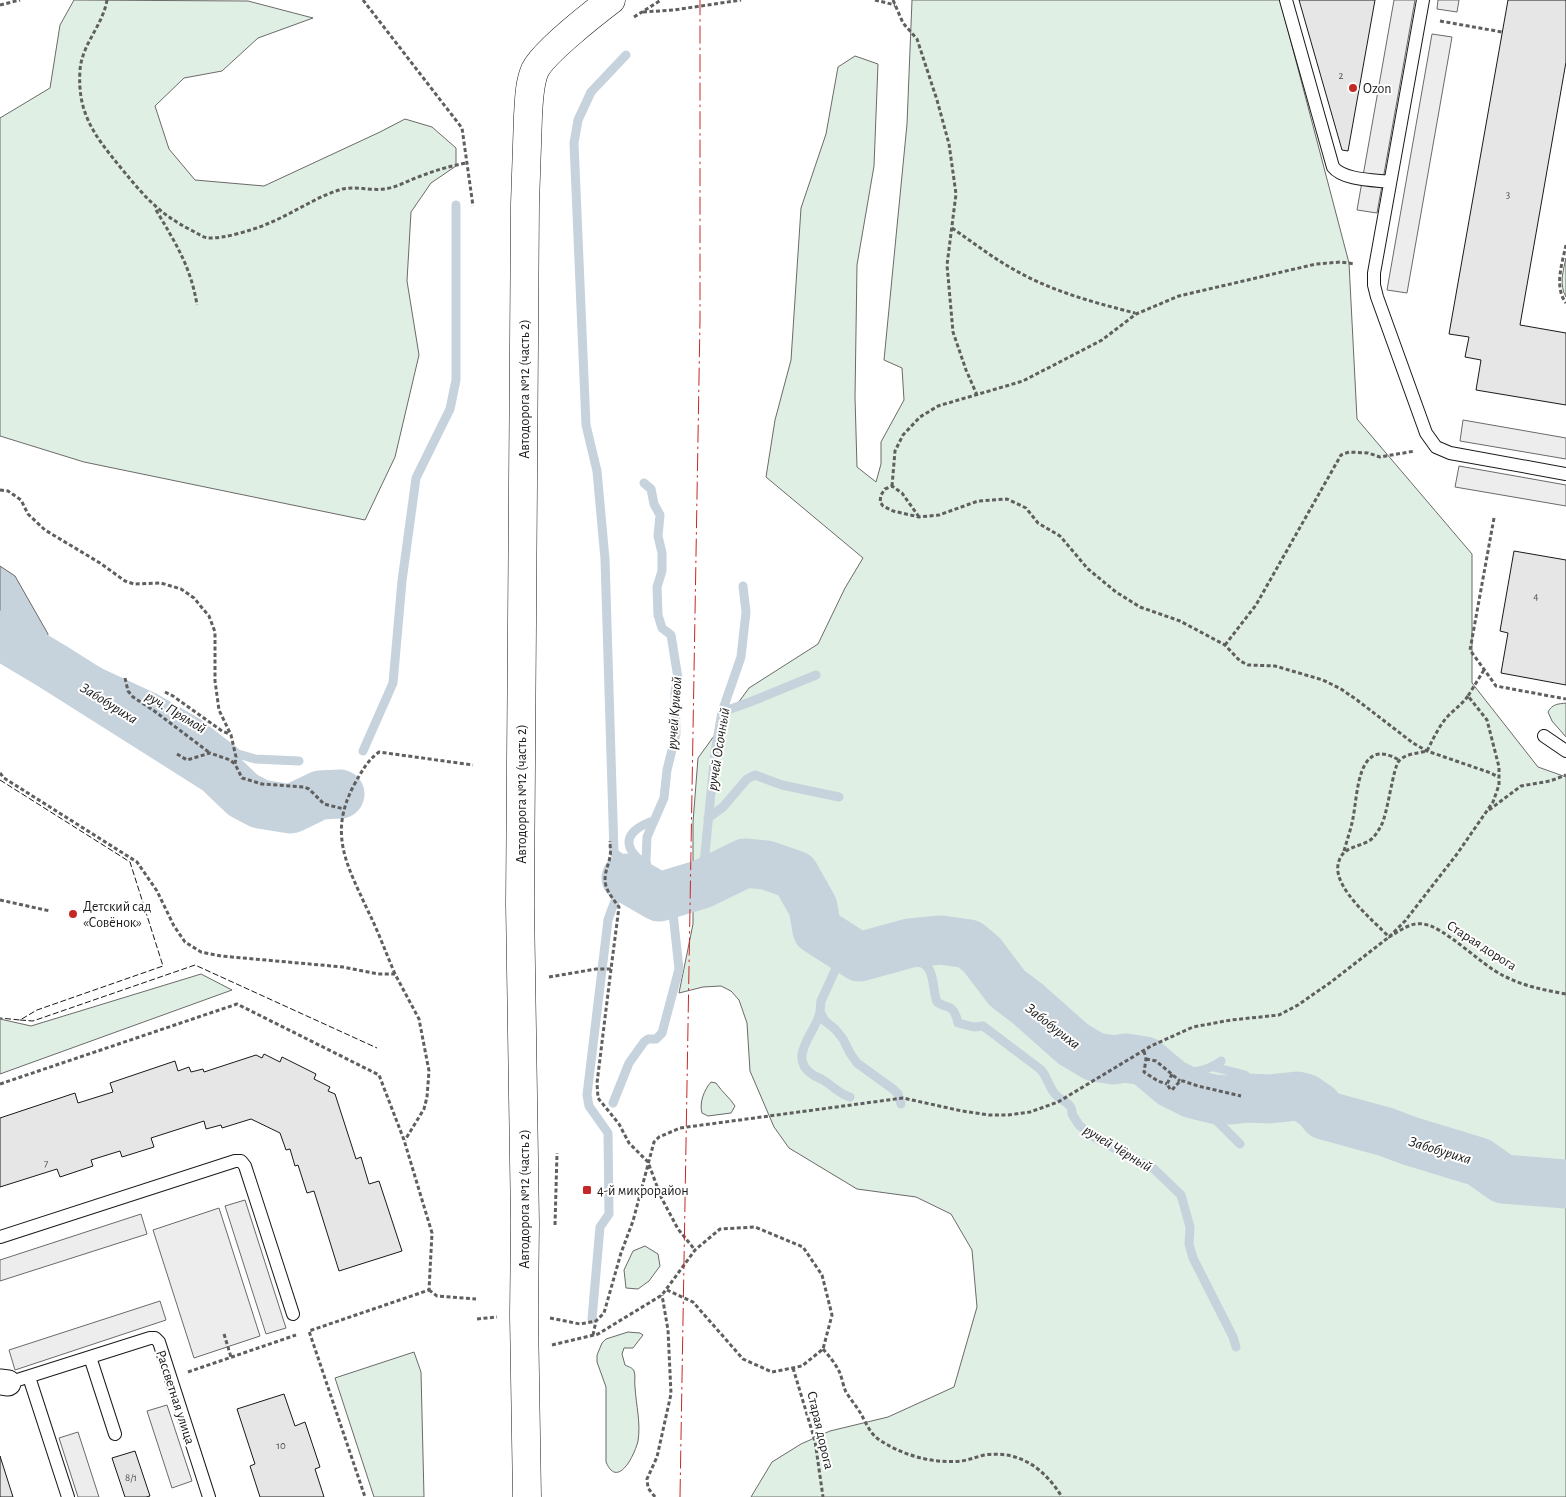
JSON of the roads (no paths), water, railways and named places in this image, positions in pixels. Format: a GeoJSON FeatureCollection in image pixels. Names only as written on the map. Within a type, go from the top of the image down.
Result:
{"type":"FeatureCollection","features":[{"type":"Feature","properties":{"kind":"street","name":"Автодорога №12 (часть 2)"},"geometry":{"type":"LineString","coordinates":[[527,1497],[524,1315],[526,1223],[521,982],[525,214],[530,90],[535,70],[547,55],[612,9]]}},
{"type":"Feature","properties":{"kind":"lane"},"geometry":{"type":"LineString","coordinates":[[1286,0],[1333,167],[1337,172],[1345,176],[1390,182]]}},
{"type":"Feature","properties":{"kind":"lane"},"geometry":{"type":"LineString","coordinates":[[1423,0],[1375,267],[1374,285],[1377,297],[1426,433],[1436,447],[1450,454],[1566,474]]}},
{"type":"Feature","properties":{"kind":"lane"},"geometry":{"type":"LineString","coordinates":[[1544,736],[1566,751]]}},
{"type":"Feature","properties":{"kind":"lane"},"geometry":{"type":"LineString","coordinates":[[0,1237],[235,1161],[241,1161],[245,1166],[293,1314]]}},
{"type":"Feature","properties":{"kind":"lane","name":"Рассветная улица"},"geometry":{"type":"LineString","coordinates":[[68,1497],[12,1381],[150,1338],[155,1338],[159,1342],[209,1497]]}},
{"type":"Feature","properties":{"kind":"lane"},"geometry":{"type":"LineString","coordinates":[[90,1357],[115,1434]]}},
{"type":"Feature","properties":{"kind":"waterway"},"geometry":{"type":"LineString","coordinates":[[626,55],[591,92],[578,120],[574,143],[586,425],[597,471],[605,559],[614,853],[625,861],[636,875]]}},
{"type":"Feature","properties":{"kind":"waterway"},"geometry":{"type":"LineString","coordinates":[[363,751],[393,683],[402,581],[416,478],[450,409],[456,380],[456,205]]}},
{"type":"Feature","properties":{"kind":"waterway","name":"ручей Кривой"},"geometry":{"type":"LineString","coordinates":[[592,1319],[600,1227],[609,1214],[608,1133],[589,1106],[587,1095],[608,920],[626,881],[647,869],[647,837],[664,798],[667,770],[676,734],[675,692],[678,678],[671,635],[662,628],[658,615],[657,587],[662,571],[662,553],[658,536],[660,515],[654,504],[651,489],[644,483]]}},
{"type":"Feature","properties":{"kind":"waterway","name":"ручей Осочный"},"geometry":{"type":"LineString","coordinates":[[702,884],[715,752],[722,712],[741,657],[746,612],[743,586]]}},
{"type":"Feature","properties":{"kind":"waterway","name":"Забобуриха"},"geometry":{"type":"LineString","coordinates":[[0,635],[218,771],[243,795],[260,804],[291,809],[320,795],[340,794]]}},
{"type":"Feature","properties":{"kind":"waterway","name":"руч. Прямой"},"geometry":{"type":"LineString","coordinates":[[52,666],[69,662],[82,664],[153,697],[198,723],[238,754],[255,759],[299,761]]}},
{"type":"Feature","properties":{"kind":"waterway"},"geometry":{"type":"LineString","coordinates":[[722,712],[816,675]]}},
{"type":"Feature","properties":{"kind":"waterway"},"geometry":{"type":"LineString","coordinates":[[708,818],[723,807],[747,779],[755,775],[782,785],[839,797]]}},
{"type":"Feature","properties":{"kind":"waterway"},"geometry":{"type":"LineString","coordinates":[[646,865],[632,852],[629,840],[636,829],[653,821]]}},
{"type":"Feature","properties":{"kind":"waterway","name":"Забобуриха"},"geometry":{"type":"LineString","coordinates":[[626,878],[659,897],[702,884],[745,863],[766,865],[795,875],[813,907],[817,930],[859,957],[910,943],[941,940],[969,944],[982,955],[1007,988],[1073,1044],[1095,1057],[1145,1061],[1171,1083],[1193,1094],[1213,1099],[1270,1099],[1297,1096],[1305,1098],[1318,1107],[1324,1115],[1386,1132],[1479,1162],[1503,1179],[1566,1184]]}},
{"type":"Feature","properties":{"kind":"waterway"},"geometry":{"type":"LineString","coordinates":[[613,1103],[629,1063],[644,1042],[648,1039],[656,1039],[662,1033],[679,969],[672,904],[665,897],[659,897]]}},
{"type":"Feature","properties":{"kind":"waterway"},"geometry":{"type":"LineString","coordinates":[[839,944],[838,964],[821,1001],[820,1012],[825,1021],[843,1039],[857,1063],[893,1089],[898,1094],[901,1104]]}},
{"type":"Feature","properties":{"kind":"waterway","name":"ручей Чёрный"},"geometry":{"type":"LineString","coordinates":[[881,951],[900,964],[912,961],[926,965],[932,976],[937,1002],[952,1009],[958,1023],[974,1027],[983,1026],[1040,1069],[1054,1093],[1070,1105],[1072,1114],[1079,1125],[1095,1138],[1154,1169],[1181,1195],[1190,1227],[1189,1244],[1193,1258],[1233,1337],[1236,1347]]}},
{"type":"Feature","properties":{"kind":"waterway"},"geometry":{"type":"LineString","coordinates":[[820,1012],[802,1053],[802,1061],[805,1068],[813,1075],[850,1097]]}},
{"type":"Feature","properties":{"kind":"waterway"},"geometry":{"type":"LineString","coordinates":[[1160,1074],[1199,1071],[1214,1066],[1221,1061]]}},
{"type":"Feature","properties":{"kind":"waterway"},"geometry":{"type":"LineString","coordinates":[[1214,1067],[1245,1075]]}},
{"type":"Feature","properties":{"kind":"waterway"},"geometry":{"type":"LineString","coordinates":[[1180,1088],[1190,1106],[1217,1121],[1240,1144]]}},
{"type":"Feature","properties":{"kind":"place","name":"Ozon"},"geometry":{"type":"Point","coordinates":[1353,88]}},
{"type":"Feature","properties":{"kind":"place","name":"Детский сад «Совёнок»"},"geometry":{"type":"Point","coordinates":[73,914]}},
{"type":"Feature","properties":{"kind":"place","name":"4-й микрорайон"},"geometry":{"type":"Point","coordinates":[587,1190]}}]}
